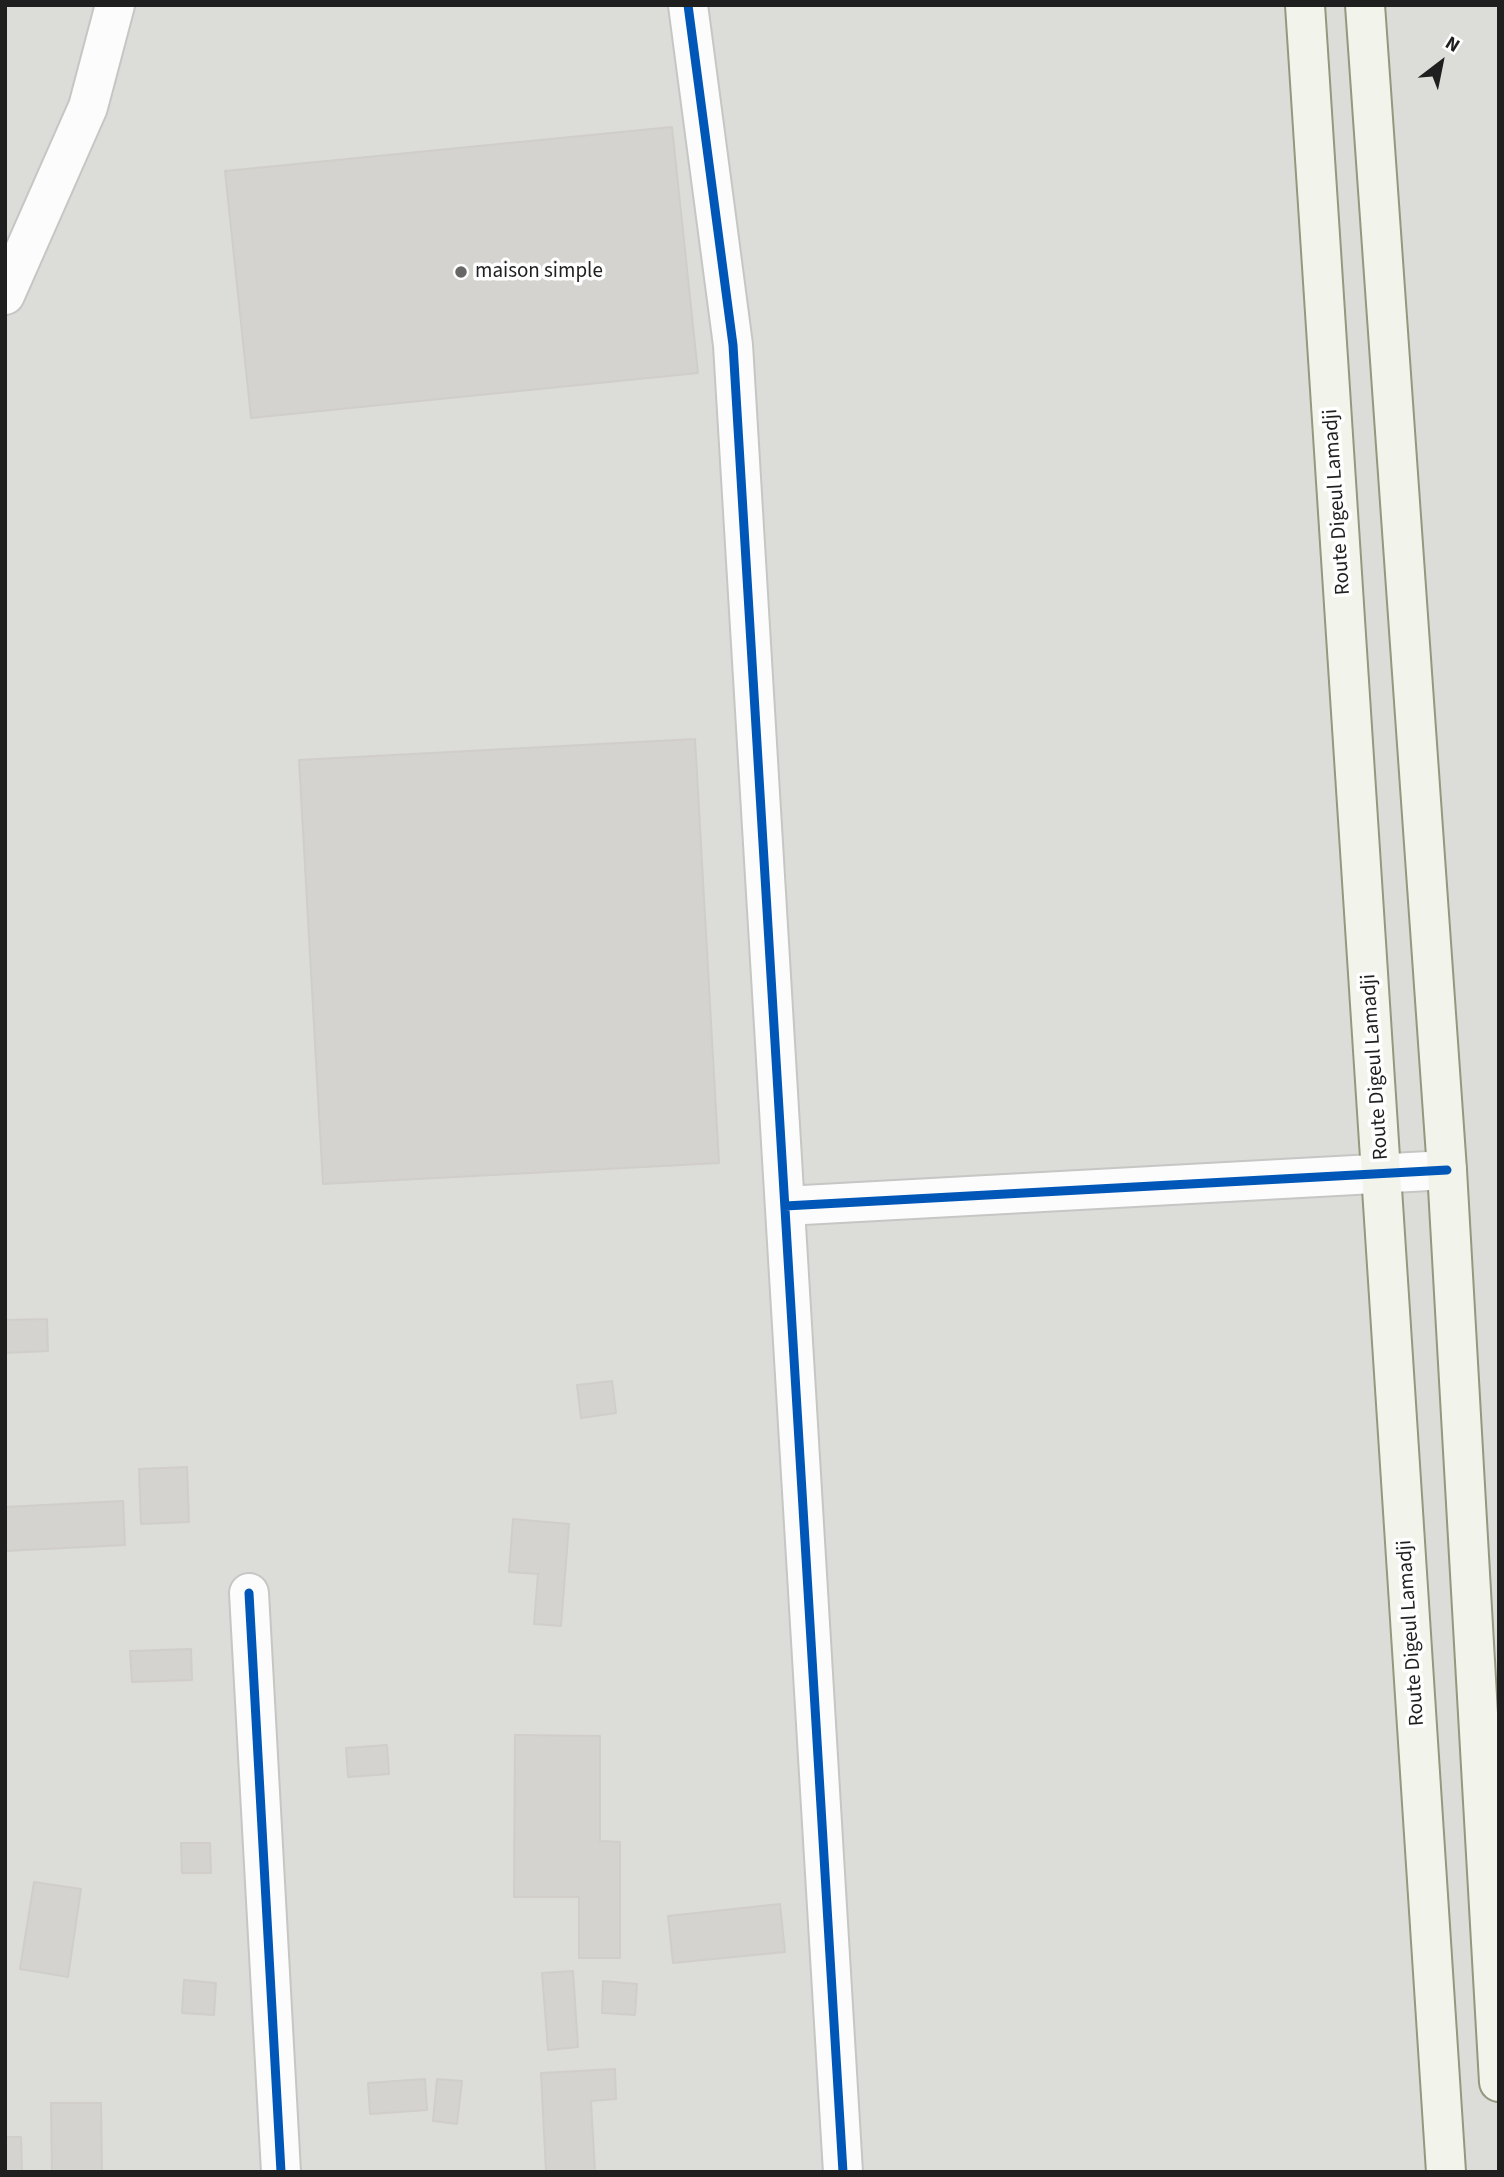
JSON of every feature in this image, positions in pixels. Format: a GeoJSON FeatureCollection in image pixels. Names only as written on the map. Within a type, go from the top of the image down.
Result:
{"type":"FeatureCollection","features":[{"type":"Feature","properties":{"kind":"main road","name":"Route Digeul Lamadji"},"geometry":{"type":"LineString","coordinates":[[1305,5],[1446,2172]]}},
{"type":"Feature","properties":{"kind":"main road"},"geometry":{"type":"LineString","coordinates":[[1365,5],[1447,1170],[1499,2082]]}},
{"type":"Feature","properties":{"kind":"street"},"geometry":{"type":"LineString","coordinates":[[5,295],[88,107],[115,5]]}},
{"type":"Feature","properties":{"kind":"street"},"geometry":{"type":"LineString","coordinates":[[688,5],[733,345],[843,2172]]}},
{"type":"Feature","properties":{"kind":"street"},"geometry":{"type":"LineString","coordinates":[[785,1206],[1447,1170]]}},
{"type":"Feature","properties":{"kind":"street"},"geometry":{"type":"LineString","coordinates":[[249,1592],[281,2172]]}},
{"type":"Feature","properties":{"kind":"shaded area"},"geometry":{"type":"Polygon","coordinates":[[[5,5],[1499,5],[1499,2172],[5,2172],[5,5]]]}},
{"type":"Feature","properties":{"kind":"building","name":"maison simple"},"geometry":{"type":"Polygon","coordinates":[[[672,127],[698,373],[251,418],[225,171],[672,127]]]}},
{"type":"Feature","properties":{"kind":"building"},"geometry":{"type":"Polygon","coordinates":[[[695,739],[719,1163],[323,1184],[299,760],[695,739]]]}},
{"type":"Feature","properties":{"kind":"building"},"geometry":{"type":"Polygon","coordinates":[[[47,1319],[48,1351],[5,1353],[5,1320],[47,1319]]]}},
{"type":"Feature","properties":{"kind":"building"},"geometry":{"type":"Polygon","coordinates":[[[612,1381],[616,1413],[581,1418],[577,1385],[612,1381]]]}},
{"type":"Feature","properties":{"kind":"building"},"geometry":{"type":"Polygon","coordinates":[[[187,1467],[189,1522],[141,1524],[139,1469],[187,1467]]]}},
{"type":"Feature","properties":{"kind":"building"},"geometry":{"type":"Polygon","coordinates":[[[123,1501],[125,1545],[5,1551],[5,1507],[123,1501]]]}},
{"type":"Feature","properties":{"kind":"building"},"geometry":{"type":"Polygon","coordinates":[[[513,1519],[569,1524],[561,1626],[534,1624],[538,1574],[509,1572],[513,1519]]]}},
{"type":"Feature","properties":{"kind":"building"},"geometry":{"type":"Polygon","coordinates":[[[191,1649],[192,1680],[132,1682],[130,1651],[191,1649]]]}},
{"type":"Feature","properties":{"kind":"building"},"geometry":{"type":"Polygon","coordinates":[[[515,1735],[600,1736],[600,1841],[620,1842],[620,1958],[579,1958],[579,1897],[514,1897],[515,1735]]]}},
{"type":"Feature","properties":{"kind":"building"},"geometry":{"type":"Polygon","coordinates":[[[387,1745],[389,1774],[348,1777],[346,1748],[387,1745]]]}},
{"type":"Feature","properties":{"kind":"building"},"geometry":{"type":"Polygon","coordinates":[[[181,1843],[210,1843],[211,1873],[182,1873],[181,1843]]]}},
{"type":"Feature","properties":{"kind":"building"},"geometry":{"type":"Polygon","coordinates":[[[34,1882],[81,1889],[68,1977],[20,1969],[34,1882]]]}},
{"type":"Feature","properties":{"kind":"building"},"geometry":{"type":"Polygon","coordinates":[[[780,1904],[785,1952],[673,1963],[668,1916],[780,1904]]]}},
{"type":"Feature","properties":{"kind":"building"},"geometry":{"type":"Polygon","coordinates":[[[573,1971],[578,2047],[548,2050],[542,1973],[573,1971]]]}},
{"type":"Feature","properties":{"kind":"building"},"geometry":{"type":"Polygon","coordinates":[[[184,1980],[216,1983],[214,2015],[182,2013],[184,1980]]]}},
{"type":"Feature","properties":{"kind":"building"},"geometry":{"type":"Polygon","coordinates":[[[603,1981],[637,1984],[635,2015],[602,2013],[603,1981]]]}},
{"type":"Feature","properties":{"kind":"building"},"geometry":{"type":"Polygon","coordinates":[[[615,2069],[616,2099],[591,2101],[595,2172],[546,2172],[541,2073],[615,2069]]]}},
{"type":"Feature","properties":{"kind":"building"},"geometry":{"type":"Polygon","coordinates":[[[425,2079],[427,2110],[370,2114],[368,2083],[425,2079]]]}},
{"type":"Feature","properties":{"kind":"building"},"geometry":{"type":"Polygon","coordinates":[[[437,2079],[462,2081],[457,2124],[433,2121],[437,2079]]]}},
{"type":"Feature","properties":{"kind":"building"},"geometry":{"type":"Polygon","coordinates":[[[51,2103],[101,2103],[102,2172],[52,2172],[51,2103]]]}},
{"type":"Feature","properties":{"kind":"building"},"geometry":{"type":"Polygon","coordinates":[[[5,2137],[21,2137],[22,2172],[5,2172],[5,2137]]]}},
{"type":"Feature","properties":{"kind":"cycle path"},"geometry":{"type":"LineString","coordinates":[[688,5],[733,345],[843,2172]]}},
{"type":"Feature","properties":{"kind":"cycle path"},"geometry":{"type":"LineString","coordinates":[[785,1206],[1447,1170]]}},
{"type":"Feature","properties":{"kind":"cycle path"},"geometry":{"type":"LineString","coordinates":[[249,1593],[281,2172]]}},
{"type":"Feature","properties":{"kind":"place","name":"maison simple"},"geometry":{"type":"Point","coordinates":[461,272]}}]}
